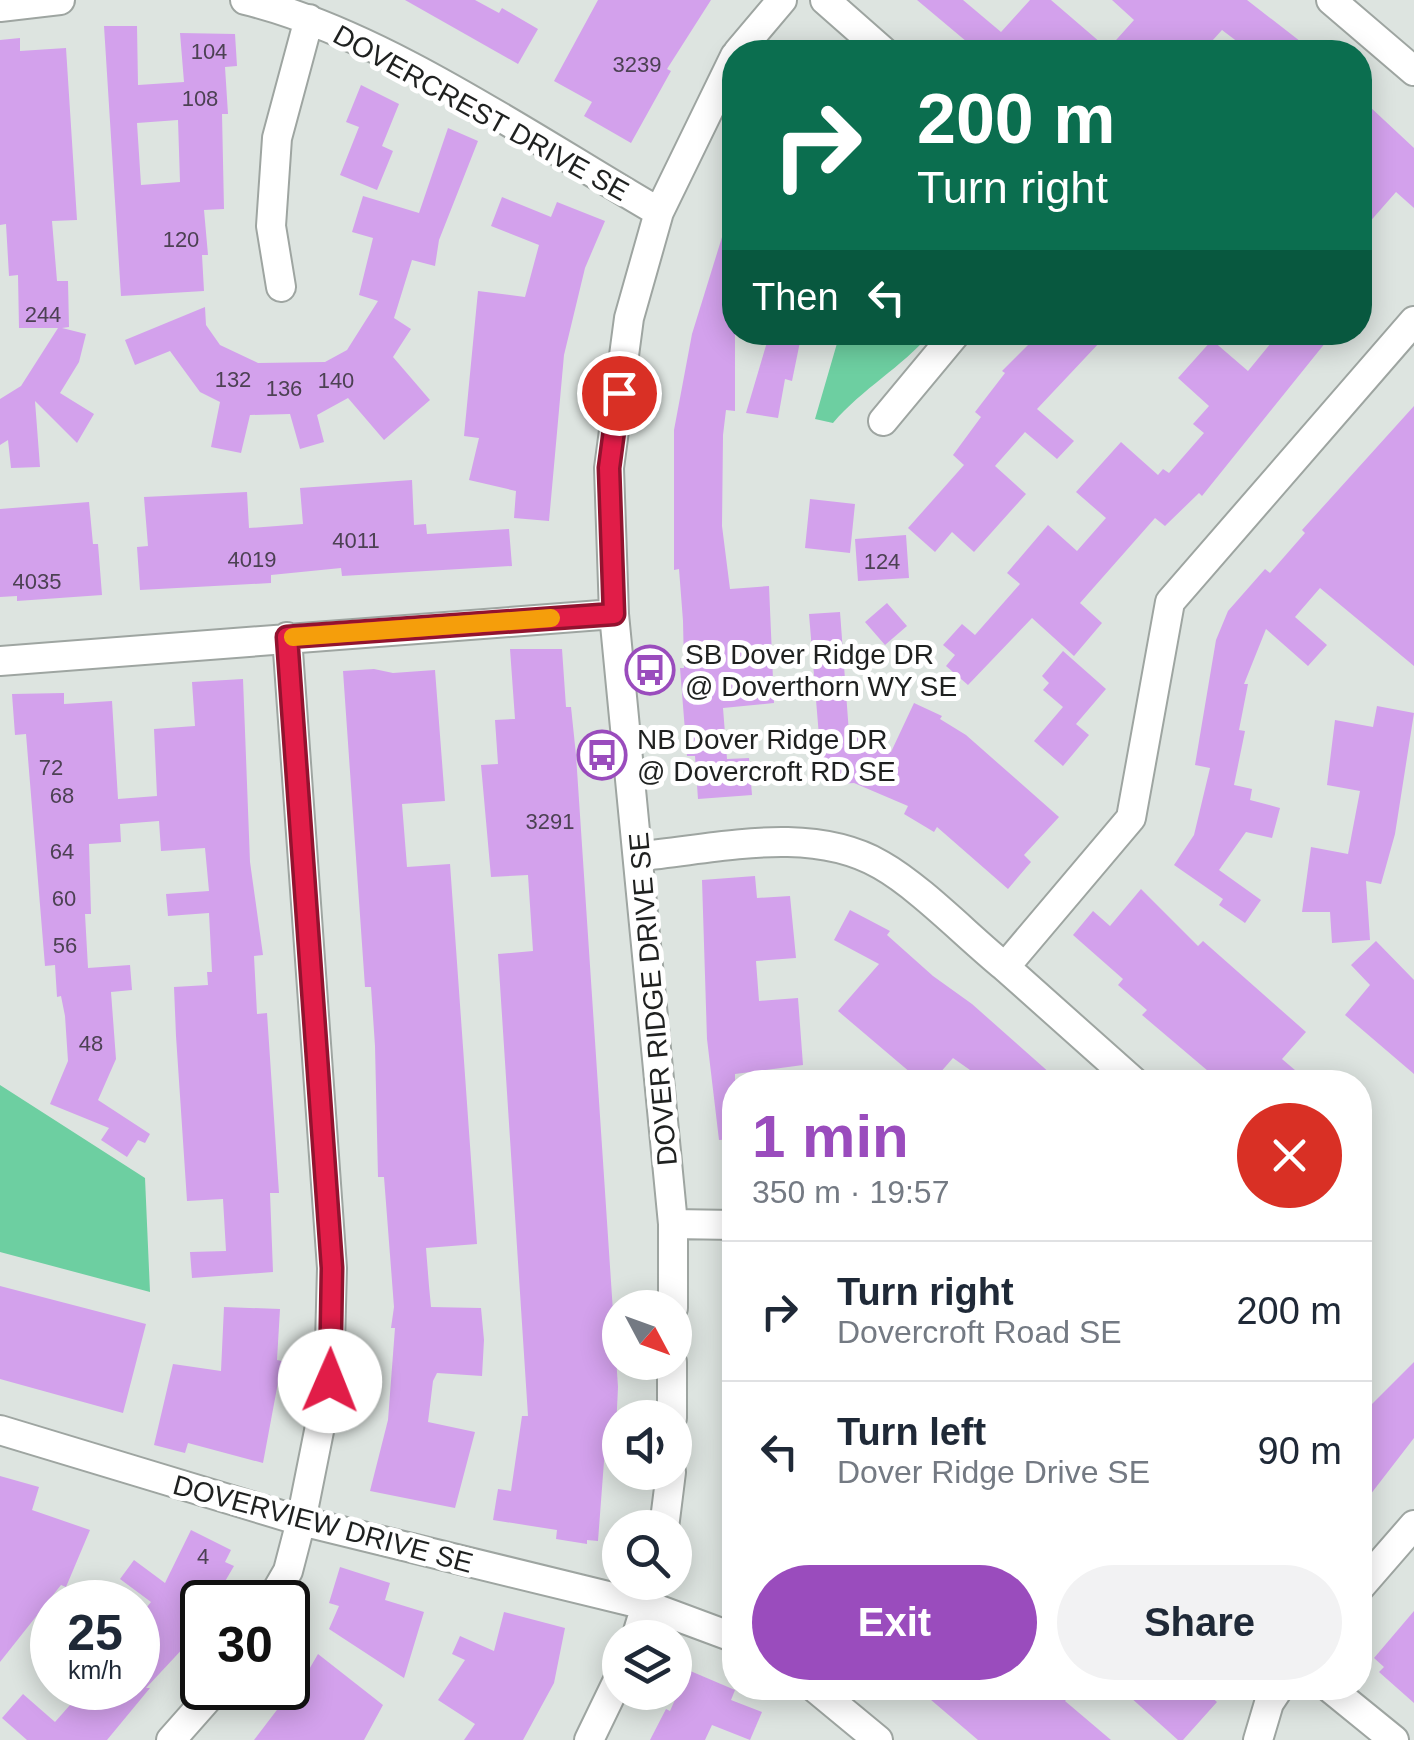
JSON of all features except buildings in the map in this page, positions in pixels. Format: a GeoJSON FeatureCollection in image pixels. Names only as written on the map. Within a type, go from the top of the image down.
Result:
{"type":"FeatureCollection","features":[{"type":"Feature","properties":{"kind":"street"},"geometry":{"type":"LineString","coordinates":[[0,6],[60,0]]}},
{"type":"Feature","properties":{"kind":"street","name":"DOVERCREST DRIVE SE"},"geometry":{"type":"LineString","coordinates":[[246,0],[309,20],[380,52],[659,212]]}},
{"type":"Feature","properties":{"kind":"street","name":"DOVER RIDGE DRIVE SE"},"geometry":{"type":"LineString","coordinates":[[748,40],[782,0]]}},
{"type":"Feature","properties":{"kind":"street"},"geometry":{"type":"LineString","coordinates":[[824,0],[870,40]]}},
{"type":"Feature","properties":{"kind":"street"},"geometry":{"type":"LineString","coordinates":[[1331,0],[1414,71]]}},
{"type":"Feature","properties":{"kind":"street"},"geometry":{"type":"LineString","coordinates":[[281,287],[271,226],[277,138],[309,20]]}},
{"type":"Feature","properties":{"kind":"street","name":"DOVER RIDGE DRIVE SE"},"geometry":{"type":"LineString","coordinates":[[673,1290],[674,1224],[614,614],[609,468],[629,318],[659,212],[722,83]]}},
{"type":"Feature","properties":{"kind":"street"},"geometry":{"type":"LineString","coordinates":[[1005,966],[1131,818],[1170,602],[1414,321]]}},
{"type":"Feature","properties":{"kind":"street"},"geometry":{"type":"LineString","coordinates":[[883,421],[945,345]]}},
{"type":"Feature","properties":{"kind":"street"},"geometry":{"type":"LineString","coordinates":[[0,661],[614,614]]}},
{"type":"Feature","properties":{"kind":"street"},"geometry":{"type":"LineString","coordinates":[[283,1580],[302,1521],[330,1381],[332,1268],[287,637]]}},
{"type":"Feature","properties":{"kind":"street"},"geometry":{"type":"LineString","coordinates":[[640,856],[798,841],[827,844],[881,865],[1005,966],[1121,1070]]}},
{"type":"Feature","properties":{"kind":"street"},"geometry":{"type":"LineString","coordinates":[[674,1224],[722,1225]]}},
{"type":"Feature","properties":{"kind":"street","name":"DOVERVIEW DRIVE SE"},"geometry":{"type":"LineString","coordinates":[[0,1430],[302,1521],[602,1584]]}},
{"type":"Feature","properties":{"kind":"street"},"geometry":{"type":"LineString","coordinates":[[1372,1573],[1414,1525]]}},
{"type":"Feature","properties":{"kind":"street","name":"DOVERVIEW DRIVE SE"},"geometry":{"type":"LineString","coordinates":[[662,1600],[722,1631]]}},
{"type":"Feature","properties":{"kind":"street"},"geometry":{"type":"LineString","coordinates":[[830,1700],[878,1740]]}},
{"type":"Feature","properties":{"kind":"street"},"geometry":{"type":"LineString","coordinates":[[1258,1740],[1270,1700]]}},
{"type":"Feature","properties":{"kind":"street"},"geometry":{"type":"LineString","coordinates":[[1345,1700],[1394,1740]]}},
{"type":"Feature","properties":{"kind":"street"},"geometry":{"type":"LineString","coordinates":[[172,1740],[198,1710]]}},
{"type":"Feature","properties":{"kind":"street"},"geometry":{"type":"LineString","coordinates":[[589,1740],[604,1710]]}},
{"type":"Feature","properties":{"kind":"green space"},"geometry":{"type":"Polygon","coordinates":[[[836,345],[919,345],[833,423],[815,419],[836,345]]]}},
{"type":"Feature","properties":{"kind":"green space"},"geometry":{"type":"Polygon","coordinates":[[[0,1085],[145,1178],[150,1292],[0,1252],[0,1085]]]}},
{"type":"Feature","properties":{"kind":"slow traffic"},"geometry":{"type":"LineString","coordinates":[[293,637],[551,618]]}},
{"type":"Feature","properties":{"kind":"place","name":"SB Dover Ridge DR @ Doverthorn WY SE"},"geometry":{"type":"Point","coordinates":[650,670]}},
{"type":"Feature","properties":{"kind":"place","name":"NB Dover Ridge DR @ Dovercroft RD SE"},"geometry":{"type":"Point","coordinates":[602,755]}},
{"type":"Feature","properties":{"kind":"route"},"geometry":{"type":"LineString","coordinates":[[330,1381],[332,1268],[287,637],[614,614],[609,468],[619,393]]}}]}
